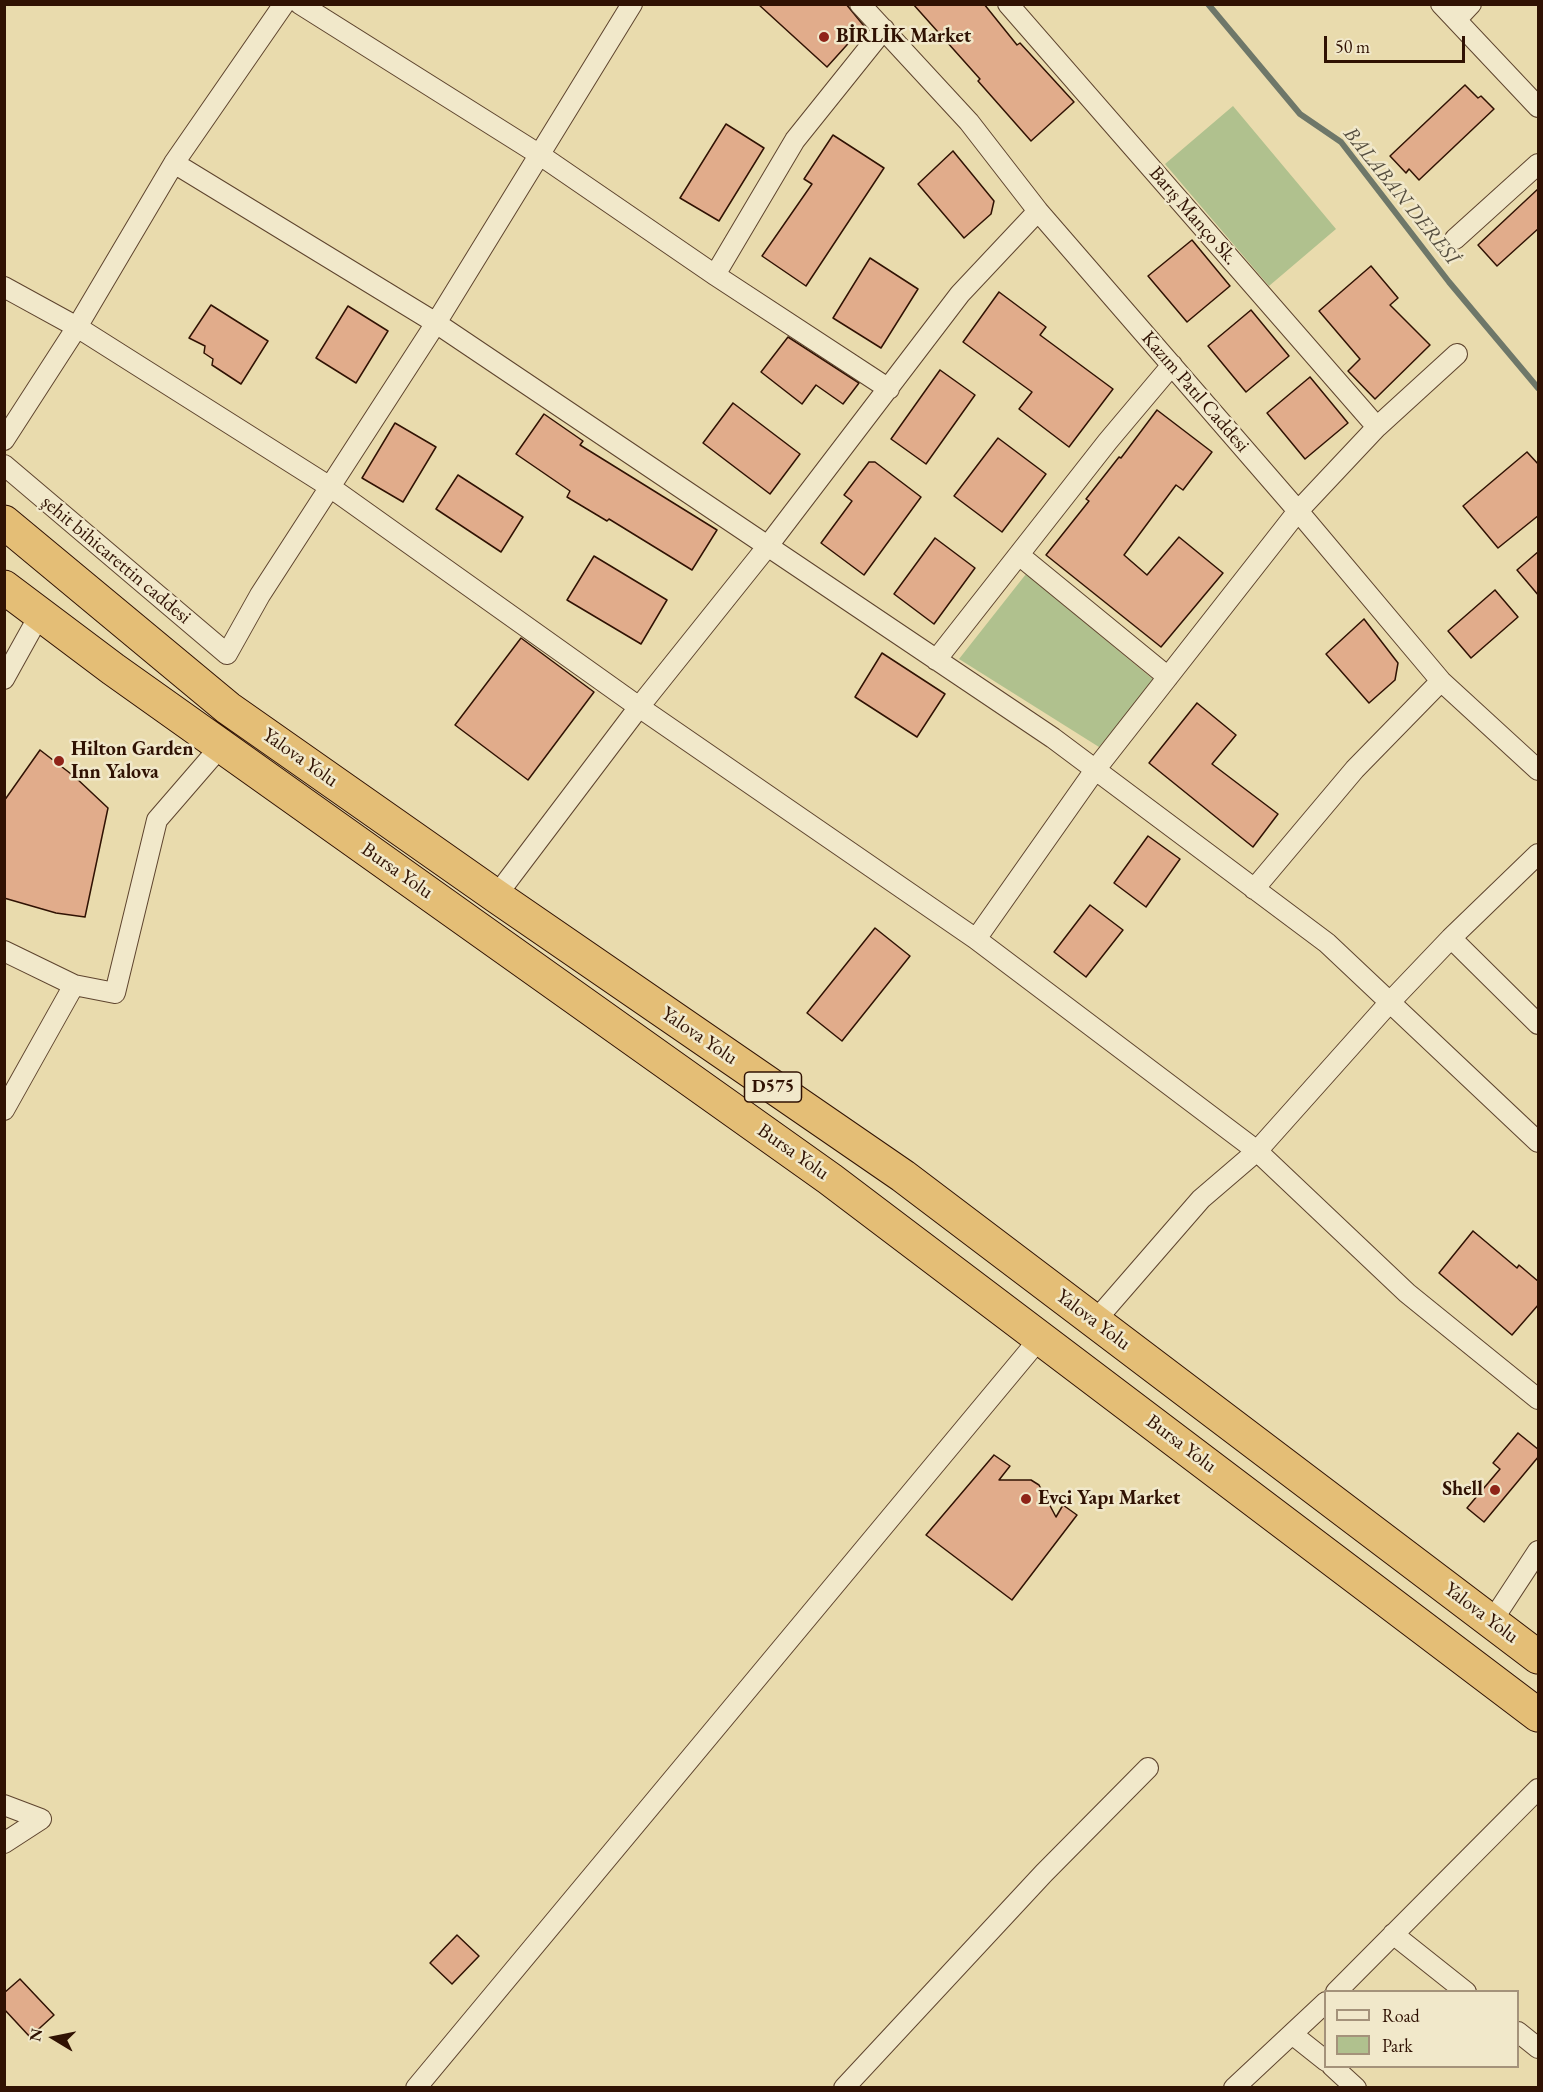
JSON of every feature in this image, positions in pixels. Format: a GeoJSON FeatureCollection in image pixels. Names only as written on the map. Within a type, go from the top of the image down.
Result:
{"type":"FeatureCollection","features":[{"type":"Feature","properties":{"kind":"highway","name":"Yalova Yolu"},"geometry":{"type":"LineString","coordinates":[[4,522],[228,708],[903,1176],[1539,1657]]}},
{"type":"Feature","properties":{"kind":"highway","name":"Bursa Yolu"},"geometry":{"type":"LineString","coordinates":[[4,587],[113,669],[830,1179],[1539,1714]]}},
{"type":"Feature","properties":{"kind":"street"},"geometry":{"type":"LineString","coordinates":[[4,440],[77,327],[174,163],[284,4]]}},
{"type":"Feature","properties":{"kind":"street"},"geometry":{"type":"LineString","coordinates":[[300,4],[540,155],[889,389]]}},
{"type":"Feature","properties":{"kind":"street"},"geometry":{"type":"LineString","coordinates":[[330,487],[436,323],[632,4]]}},
{"type":"Feature","properties":{"kind":"street","name":"Kazım Patıl Caddesi"},"geometry":{"type":"LineString","coordinates":[[861,4],[969,122],[1038,211],[1298,511],[1441,681],[1539,770]]}},
{"type":"Feature","properties":{"kind":"street","name":"Barış Manço Sk."},"geometry":{"type":"LineString","coordinates":[[1008,4],[1377,427]]}},
{"type":"Feature","properties":{"kind":"street"},"geometry":{"type":"LineString","coordinates":[[1441,4],[1539,107]]}},
{"type":"Feature","properties":{"kind":"street"},"geometry":{"type":"LineString","coordinates":[[1456,20],[1471,4]]}},
{"type":"Feature","properties":{"kind":"street"},"geometry":{"type":"LineString","coordinates":[[716,275],[795,140],[884,29]]}},
{"type":"Feature","properties":{"kind":"street"},"geometry":{"type":"LineString","coordinates":[[174,163],[436,323],[1053,738],[1327,943],[1539,1142]]}},
{"type":"Feature","properties":{"kind":"street"},"geometry":{"type":"LineString","coordinates":[[1455,239],[1539,164]]}},
{"type":"Feature","properties":{"kind":"street"},"geometry":{"type":"LineString","coordinates":[[496,896],[639,707],[767,547],[960,294],[1038,211]]}},
{"type":"Feature","properties":{"kind":"street"},"geometry":{"type":"LineString","coordinates":[[4,287],[77,327],[330,487],[639,707],[976,939],[1257,1151],[1407,1293],[1539,1399]]}},
{"type":"Feature","properties":{"kind":"street"},"geometry":{"type":"LineString","coordinates":[[976,939],[1095,770],[1298,511],[1377,427],[1457,354]]}},
{"type":"Feature","properties":{"kind":"street"},"geometry":{"type":"LineString","coordinates":[[936,660],[1108,441],[1172,365]]}},
{"type":"Feature","properties":{"kind":"street","name":"şehit bihicarettin caddesi"},"geometry":{"type":"LineString","coordinates":[[4,465],[227,654],[260,595],[330,487]]}},
{"type":"Feature","properties":{"kind":"street"},"geometry":{"type":"LineString","coordinates":[[1019,555],[1167,677]]}},
{"type":"Feature","properties":{"kind":"street"},"geometry":{"type":"LineString","coordinates":[[4,679],[40,614]]}},
{"type":"Feature","properties":{"kind":"street"},"geometry":{"type":"LineString","coordinates":[[1254,889],[1355,769],[1441,681]]}},
{"type":"Feature","properties":{"kind":"street"},"geometry":{"type":"LineString","coordinates":[[4,951],[74,985],[115,993],[157,820],[221,746]]}},
{"type":"Feature","properties":{"kind":"street"},"geometry":{"type":"LineString","coordinates":[[1095,1321],[1201,1199],[1257,1151],[1390,1002],[1451,938],[1539,854]]}},
{"type":"Feature","properties":{"kind":"street"},"geometry":{"type":"LineString","coordinates":[[1451,938],[1539,1024]]}},
{"type":"Feature","properties":{"kind":"street"},"geometry":{"type":"LineString","coordinates":[[4,1110],[74,985]]}},
{"type":"Feature","properties":{"kind":"street"},"geometry":{"type":"LineString","coordinates":[[416,2088],[1040,1338]]}},
{"type":"Feature","properties":{"kind":"street"},"geometry":{"type":"LineString","coordinates":[[1492,1621],[1539,1551]]}},
{"type":"Feature","properties":{"kind":"street"},"geometry":{"type":"LineString","coordinates":[[844,2088],[1044,1873],[1148,1768]]}},
{"type":"Feature","properties":{"kind":"street"},"geometry":{"type":"LineString","coordinates":[[1338,1990],[1539,1789]]}},
{"type":"Feature","properties":{"kind":"street"},"geometry":{"type":"LineString","coordinates":[[4,1805],[41,1819],[4,1843]]}},
{"type":"Feature","properties":{"kind":"street"},"geometry":{"type":"LineString","coordinates":[[1393,1934],[1463,1990]]}},
{"type":"Feature","properties":{"kind":"street"},"geometry":{"type":"LineString","coordinates":[[1234,2088],[1324,2004]]}},
{"type":"Feature","properties":{"kind":"street"},"geometry":{"type":"LineString","coordinates":[[1519,2033],[1539,2048]]}},
{"type":"Feature","properties":{"kind":"street"},"geometry":{"type":"LineString","coordinates":[[1292,2034],[1324,2059]]}},
{"type":"Feature","properties":{"kind":"street"},"geometry":{"type":"LineString","coordinates":[[1333,2068],[1356,2088]]}},
{"type":"Feature","properties":{"kind":"green space"},"geometry":{"type":"Polygon","coordinates":[[[1233,106],[1336,229],[1269,286],[1165,164],[1233,106]]]}},
{"type":"Feature","properties":{"kind":"green space"},"geometry":{"type":"Polygon","coordinates":[[[1026,574],[1154,680],[1099,747],[959,659],[1026,574]]]}},
{"type":"Feature","properties":{"kind":"building","name":"BİRLİK Market"},"geometry":{"type":"Polygon","coordinates":[[[758,4],[846,4],[864,26],[827,67],[758,4]]]}},
{"type":"Feature","properties":{"kind":"building"},"geometry":{"type":"Polygon","coordinates":[[[913,4],[984,4],[1017,45],[1020,43],[1074,102],[1031,141],[978,81],[980,79],[913,4]]]}},
{"type":"Feature","properties":{"kind":"building"},"geometry":{"type":"Polygon","coordinates":[[[1465,85],[1494,109],[1419,180],[1409,169],[1406,173],[1390,156],[1465,85]]]}},
{"type":"Feature","properties":{"kind":"building"},"geometry":{"type":"Polygon","coordinates":[[[726,124],[764,148],[719,221],[680,198],[726,124]]]}},
{"type":"Feature","properties":{"kind":"building"},"geometry":{"type":"Polygon","coordinates":[[[833,135],[884,168],[806,286],[762,256],[812,184],[804,179],[833,135]]]}},
{"type":"Feature","properties":{"kind":"building"},"geometry":{"type":"Polygon","coordinates":[[[953,151],[994,201],[991,214],[964,238],[918,184],[953,151]]]}},
{"type":"Feature","properties":{"kind":"building"},"geometry":{"type":"Polygon","coordinates":[[[1539,188],[1539,228],[1497,266],[1478,245],[1539,188]]]}},
{"type":"Feature","properties":{"kind":"building"},"geometry":{"type":"Polygon","coordinates":[[[1192,240],[1230,286],[1187,322],[1148,276],[1192,240]]]}},
{"type":"Feature","properties":{"kind":"building"},"geometry":{"type":"Polygon","coordinates":[[[870,258],[918,289],[881,348],[833,318],[870,258]]]}},
{"type":"Feature","properties":{"kind":"building"},"geometry":{"type":"Polygon","coordinates":[[[1371,266],[1398,298],[1390,305],[1430,345],[1375,399],[1348,371],[1360,359],[1319,311],[1371,266]]]}},
{"type":"Feature","properties":{"kind":"building"},"geometry":{"type":"Polygon","coordinates":[[[999,292],[1046,327],[1040,335],[1113,389],[1069,447],[1019,409],[1032,392],[963,342],[999,292]]]}},
{"type":"Feature","properties":{"kind":"building"},"geometry":{"type":"Polygon","coordinates":[[[211,305],[268,341],[241,384],[212,365],[213,359],[204,353],[205,346],[189,338],[211,305]]]}},
{"type":"Feature","properties":{"kind":"building"},"geometry":{"type":"Polygon","coordinates":[[[348,306],[388,331],[356,383],[316,358],[348,306]]]}},
{"type":"Feature","properties":{"kind":"building"},"geometry":{"type":"Polygon","coordinates":[[[1251,310],[1289,356],[1246,392],[1208,346],[1251,310]]]}},
{"type":"Feature","properties":{"kind":"building"},"geometry":{"type":"Polygon","coordinates":[[[788,337],[859,383],[843,404],[816,385],[802,404],[761,372],[788,337]]]}},
{"type":"Feature","properties":{"kind":"building"},"geometry":{"type":"Polygon","coordinates":[[[940,370],[975,395],[926,464],[891,439],[940,370]]]}},
{"type":"Feature","properties":{"kind":"building"},"geometry":{"type":"Polygon","coordinates":[[[1310,377],[1348,423],[1305,459],[1267,413],[1310,377]]]}},
{"type":"Feature","properties":{"kind":"building"},"geometry":{"type":"Polygon","coordinates":[[[733,403],[800,454],[770,494],[703,443],[733,403]]]}},
{"type":"Feature","properties":{"kind":"building"},"geometry":{"type":"Polygon","coordinates":[[[1157,410],[1212,452],[1183,490],[1176,485],[1124,555],[1147,575],[1179,537],[1223,573],[1161,647],[1046,555],[1089,501],[1086,499],[1157,410]]]}},
{"type":"Feature","properties":{"kind":"building"},"geometry":{"type":"Polygon","coordinates":[[[544,414],[583,441],[580,445],[717,530],[692,570],[609,519],[607,521],[567,497],[570,491],[516,454],[544,414]]]}},
{"type":"Feature","properties":{"kind":"building"},"geometry":{"type":"Polygon","coordinates":[[[395,423],[436,447],[403,502],[362,478],[395,423]]]}},
{"type":"Feature","properties":{"kind":"building"},"geometry":{"type":"Polygon","coordinates":[[[998,438],[1046,474],[1002,532],[954,496],[998,438]]]}},
{"type":"Feature","properties":{"kind":"building"},"geometry":{"type":"Polygon","coordinates":[[[1527,452],[1539,465],[1539,515],[1498,548],[1463,506],[1527,452]]]}},
{"type":"Feature","properties":{"kind":"building"},"geometry":{"type":"Polygon","coordinates":[[[869,462],[875,462],[921,497],[864,575],[821,543],[852,501],[844,495],[869,462]]]}},
{"type":"Feature","properties":{"kind":"building"},"geometry":{"type":"Polygon","coordinates":[[[458,475],[523,517],[501,552],[436,509],[458,475]]]}},
{"type":"Feature","properties":{"kind":"building"},"geometry":{"type":"Polygon","coordinates":[[[935,538],[975,568],[934,624],[894,594],[935,538]]]}},
{"type":"Feature","properties":{"kind":"building"},"geometry":{"type":"Polygon","coordinates":[[[1539,551],[1539,596],[1517,570],[1539,551]]]}},
{"type":"Feature","properties":{"kind":"building"},"geometry":{"type":"Polygon","coordinates":[[[594,556],[667,600],[641,644],[567,600],[594,556]]]}},
{"type":"Feature","properties":{"kind":"building"},"geometry":{"type":"Polygon","coordinates":[[[1495,590],[1518,617],[1471,658],[1448,631],[1495,590]]]}},
{"type":"Feature","properties":{"kind":"building"},"geometry":{"type":"Polygon","coordinates":[[[1364,619],[1398,663],[1395,680],[1369,703],[1326,654],[1364,619]]]}},
{"type":"Feature","properties":{"kind":"building"},"geometry":{"type":"Polygon","coordinates":[[[521,638],[594,692],[528,780],[455,725],[521,638]]]}},
{"type":"Feature","properties":{"kind":"building"},"geometry":{"type":"Polygon","coordinates":[[[882,653],[945,694],[917,737],[855,697],[882,653]]]}},
{"type":"Feature","properties":{"kind":"building"},"geometry":{"type":"Polygon","coordinates":[[[1197,703],[1236,735],[1212,764],[1278,814],[1253,847],[1149,763],[1197,703]]]}},
{"type":"Feature","properties":{"kind":"building"},"geometry":{"type":"Polygon","coordinates":[[[40,750],[75,777],[108,808],[85,917],[56,913],[4,898],[4,801],[40,750]]]}},
{"type":"Feature","properties":{"kind":"building"},"geometry":{"type":"Polygon","coordinates":[[[1148,836],[1180,859],[1146,907],[1114,883],[1148,836]]]}},
{"type":"Feature","properties":{"kind":"building"},"geometry":{"type":"Polygon","coordinates":[[[1090,905],[1123,930],[1086,977],[1054,952],[1090,905]]]}},
{"type":"Feature","properties":{"kind":"building"},"geometry":{"type":"Polygon","coordinates":[[[875,928],[910,956],[842,1041],[807,1013],[875,928]]]}},
{"type":"Feature","properties":{"kind":"building"},"geometry":{"type":"Polygon","coordinates":[[[1473,1231],[1517,1268],[1519,1265],[1539,1282],[1539,1304],[1512,1335],[1439,1273],[1473,1231]]]}},
{"type":"Feature","properties":{"kind":"building"},"geometry":{"type":"Polygon","coordinates":[[[1518,1433],[1539,1450],[1539,1456],[1484,1522],[1467,1508],[1500,1469],[1493,1463],[1518,1433]]]}},
{"type":"Feature","properties":{"kind":"building"},"geometry":{"type":"Polygon","coordinates":[[[994,1455],[1010,1466],[999,1480],[1031,1480],[1039,1485],[1056,1517],[1063,1505],[1077,1515],[1012,1600],[926,1535],[994,1455]]]}},
{"type":"Feature","properties":{"kind":"building"},"geometry":{"type":"Polygon","coordinates":[[[457,1935],[479,1956],[452,1984],[430,1963],[457,1935]]]}},
{"type":"Feature","properties":{"kind":"building"},"geometry":{"type":"Polygon","coordinates":[[[20,1979],[54,2015],[30,2037],[4,2009],[4,1993],[20,1979]]]}},
{"type":"Feature","properties":{"kind":"waterway","name":"BALABAN DERESİ"},"geometry":{"type":"LineString","coordinates":[[1208,4],[1300,114],[1341,142],[1449,282],[1538,388]]}},
{"type":"Feature","properties":{"kind":"place","name":"BİRLİK Market"},"geometry":{"type":"Point","coordinates":[824,37]}},
{"type":"Feature","properties":{"kind":"place","name":"Hilton Garden Inn Yalova"},"geometry":{"type":"Point","coordinates":[59,761]}},
{"type":"Feature","properties":{"kind":"place","name":"Shell"},"geometry":{"type":"Point","coordinates":[1495,1490]}},
{"type":"Feature","properties":{"kind":"place","name":"Evci Yapı Market"},"geometry":{"type":"Point","coordinates":[1026,1499]}}]}
